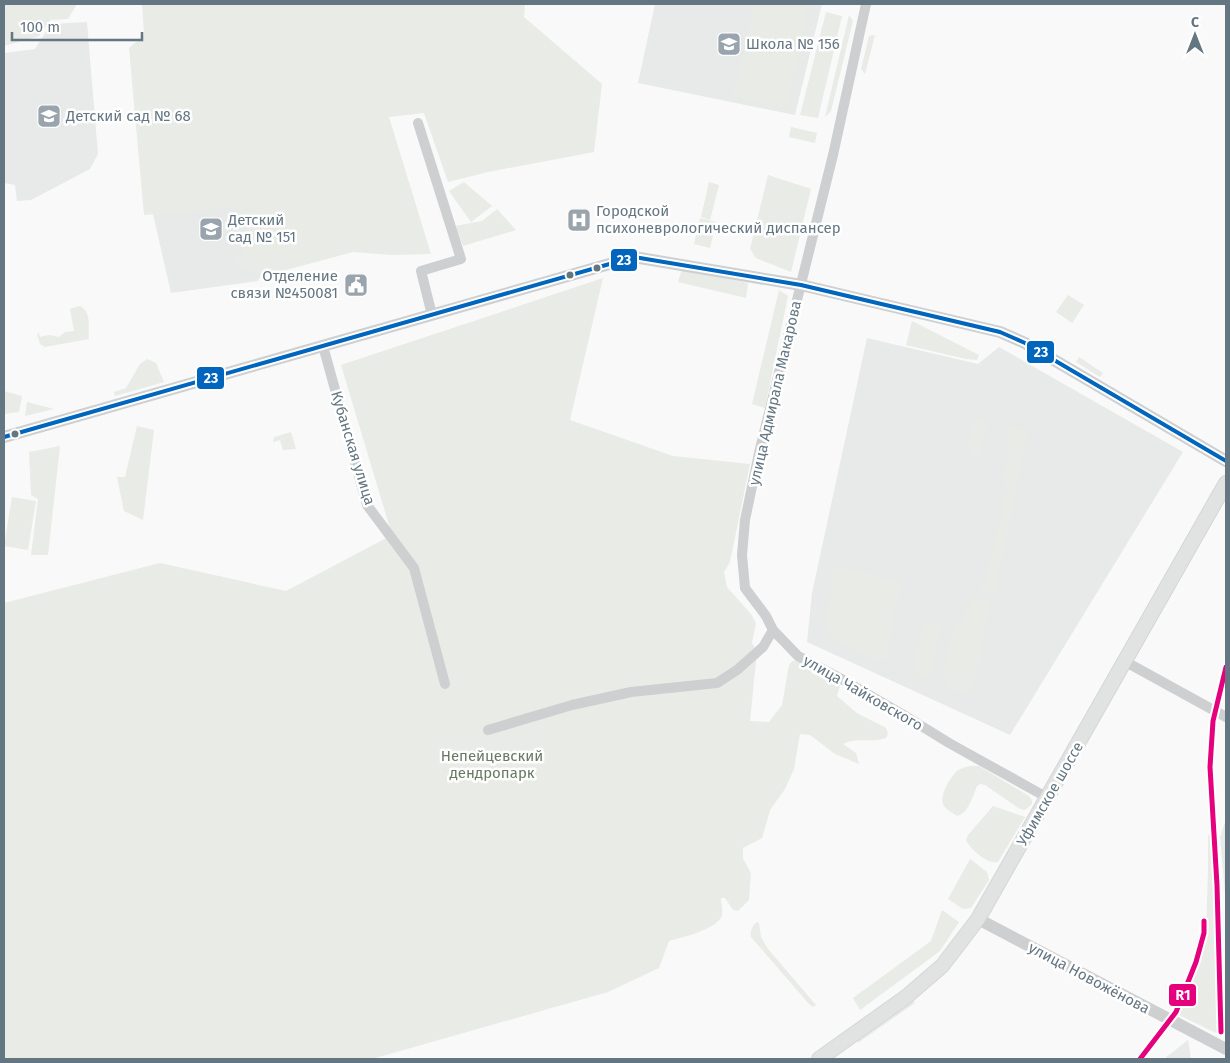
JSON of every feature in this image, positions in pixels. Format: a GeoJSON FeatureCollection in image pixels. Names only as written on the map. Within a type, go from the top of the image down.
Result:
{"type":"FeatureCollection","features":[{"type":"Feature","properties":{"kind":"main road","name":"Уфимское шоссе"},"geometry":{"type":"LineString","coordinates":[[819,1059],[906,998],[942,966],[978,919],[1126,662],[1226,483]]}},
{"type":"Feature","properties":{"kind":"street","name":"улица Адмирала Макарова"},"geometry":{"type":"LineString","coordinates":[[773,630],[766,616],[745,588],[742,555],[745,520],[759,453],[833,155],[866,4]]}},
{"type":"Feature","properties":{"kind":"street"},"geometry":{"type":"LineString","coordinates":[[418,123],[462,259],[421,271],[432,315]]}},
{"type":"Feature","properties":{"kind":"street"},"geometry":{"type":"LineString","coordinates":[[4,437],[634,258],[801,285],[968,324],[1011,336],[1226,462]]}},
{"type":"Feature","properties":{"kind":"street","name":"Кубанская улица"},"geometry":{"type":"LineString","coordinates":[[323,346],[367,505],[414,568],[445,684]]}},
{"type":"Feature","properties":{"kind":"street"},"geometry":{"type":"LineString","coordinates":[[488,730],[572,705],[631,692],[717,683],[737,670],[763,647],[773,630]]}},
{"type":"Feature","properties":{"kind":"street","name":"улица Чайковского"},"geometry":{"type":"LineString","coordinates":[[773,630],[798,656],[847,682],[949,743],[1048,798]]}},
{"type":"Feature","properties":{"kind":"street"},"geometry":{"type":"LineString","coordinates":[[1126,662],[1226,717]]}},
{"type":"Feature","properties":{"kind":"street","name":"улица Новожёнова"},"geometry":{"type":"LineString","coordinates":[[978,919],[1226,1049]]}},
{"type":"Feature","properties":{"kind":"shaded area","name":"Школа № 156"},"geometry":{"type":"Polygon","coordinates":[[[655,4],[822,4],[795,115],[638,83],[655,4]]]}},
{"type":"Feature","properties":{"kind":"shaded area","name":"Детский сад № 68"},"geometry":{"type":"Polygon","coordinates":[[[87,22],[98,154],[90,169],[31,200],[17,201],[15,185],[4,183],[4,53],[35,49],[51,24],[87,22]]]}},
{"type":"Feature","properties":{"kind":"shaded area","name":"Детский сад № 151"},"geometry":{"type":"Polygon","coordinates":[[[260,189],[271,257],[258,281],[171,293],[150,201],[260,189]]]}},
{"type":"Feature","properties":{"kind":"shaded area"},"geometry":{"type":"Polygon","coordinates":[[[867,338],[978,364],[999,347],[1183,452],[1010,735],[807,642],[812,593],[867,338]]]}},
{"type":"Feature","properties":{"kind":"shaded area"},"geometry":{"type":"Polygon","coordinates":[[[1226,819],[1226,905],[1220,837],[1226,819]]]}},
{"type":"Feature","properties":{"kind":"shaded area"},"geometry":{"type":"Polygon","coordinates":[[[1188,1040],[1191,1059],[1164,1059],[1188,1040]]]}},
{"type":"Feature","properties":{"kind":"green space"},"geometry":{"type":"Polygon","coordinates":[[[4,4],[77,4],[68,19],[50,20],[39,36],[4,46],[4,4]]]}},
{"type":"Feature","properties":{"kind":"green space"},"geometry":{"type":"Polygon","coordinates":[[[142,4],[525,4],[524,17],[602,84],[594,152],[488,172],[448,182],[424,113],[389,117],[431,254],[392,255],[353,252],[260,277],[233,261],[252,240],[237,207],[144,215],[129,48],[144,35],[142,4]]]}},
{"type":"Feature","properties":{"kind":"green space"},"geometry":{"type":"Polygon","coordinates":[[[755,4],[799,4],[807,8],[788,108],[733,97],[755,4]]]}},
{"type":"Feature","properties":{"kind":"green space"},"geometry":{"type":"Polygon","coordinates":[[[826,12],[842,16],[818,118],[800,115],[826,12]]]}},
{"type":"Feature","properties":{"kind":"green space"},"geometry":{"type":"Polygon","coordinates":[[[849,15],[853,21],[831,111],[825,117],[849,15]]]}},
{"type":"Feature","properties":{"kind":"green space"},"geometry":{"type":"Polygon","coordinates":[[[875,35],[865,74],[861,69],[869,36],[875,35]]]}},
{"type":"Feature","properties":{"kind":"green space"},"geometry":{"type":"Polygon","coordinates":[[[791,127],[817,133],[815,143],[789,137],[791,127]]]}},
{"type":"Feature","properties":{"kind":"green space"},"geometry":{"type":"Polygon","coordinates":[[[768,175],[811,189],[791,272],[756,258],[750,249],[768,175]]]}},
{"type":"Feature","properties":{"kind":"green space"},"geometry":{"type":"Polygon","coordinates":[[[464,182],[492,206],[471,222],[449,191],[464,182]]]}},
{"type":"Feature","properties":{"kind":"green space"},"geometry":{"type":"Polygon","coordinates":[[[709,182],[719,185],[710,220],[701,217],[709,182]]]}},
{"type":"Feature","properties":{"kind":"green space"},"geometry":{"type":"Polygon","coordinates":[[[497,209],[516,230],[463,246],[455,226],[482,221],[497,209]]]}},
{"type":"Feature","properties":{"kind":"green space"},"geometry":{"type":"Polygon","coordinates":[[[700,218],[716,222],[710,248],[694,244],[700,218]]]}},
{"type":"Feature","properties":{"kind":"green space"},"geometry":{"type":"Polygon","coordinates":[[[682,269],[748,283],[746,298],[678,282],[682,269]]]}},
{"type":"Feature","properties":{"kind":"green space","name":"Непейцевский дендропарк"},"geometry":{"type":"Polygon","coordinates":[[[603,278],[570,420],[673,456],[750,464],[730,562],[724,572],[727,587],[751,614],[756,623],[752,643],[757,651],[750,721],[769,722],[782,705],[789,665],[792,661],[803,661],[813,674],[838,681],[840,686],[837,696],[857,713],[886,728],[888,734],[886,738],[843,744],[856,753],[859,764],[835,754],[810,735],[800,734],[794,769],[785,789],[770,810],[762,838],[743,848],[743,859],[751,873],[749,900],[738,911],[733,910],[725,898],[721,898],[722,915],[720,920],[699,932],[669,941],[659,968],[608,992],[372,1059],[4,1059],[4,603],[160,563],[286,591],[392,535],[341,365],[603,278]]]}},
{"type":"Feature","properties":{"kind":"green space"},"geometry":{"type":"Polygon","coordinates":[[[779,290],[788,296],[765,408],[752,404],[779,290]]]}},
{"type":"Feature","properties":{"kind":"green space"},"geometry":{"type":"Polygon","coordinates":[[[1068,295],[1084,305],[1072,323],[1056,312],[1068,295]]]}},
{"type":"Feature","properties":{"kind":"green space"},"geometry":{"type":"Polygon","coordinates":[[[80,306],[88,316],[89,339],[45,347],[40,344],[37,334],[39,333],[40,337],[49,335],[59,337],[65,332],[74,331],[70,309],[80,306]]]}},
{"type":"Feature","properties":{"kind":"green space"},"geometry":{"type":"Polygon","coordinates":[[[912,321],[979,355],[977,360],[906,345],[912,321]]]}},
{"type":"Feature","properties":{"kind":"green space"},"geometry":{"type":"Polygon","coordinates":[[[1079,357],[1103,373],[1100,377],[1076,362],[1079,357]]]}},
{"type":"Feature","properties":{"kind":"green space"},"geometry":{"type":"Polygon","coordinates":[[[147,359],[156,363],[164,382],[115,396],[114,392],[126,388],[140,364],[147,359]]]}},
{"type":"Feature","properties":{"kind":"green space"},"geometry":{"type":"Polygon","coordinates":[[[4,391],[22,396],[19,412],[4,414],[4,391]]]}},
{"type":"Feature","properties":{"kind":"green space"},"geometry":{"type":"Polygon","coordinates":[[[27,402],[54,409],[25,416],[27,402]]]}},
{"type":"Feature","properties":{"kind":"green space"},"geometry":{"type":"Polygon","coordinates":[[[976,416],[988,420],[979,456],[974,457],[968,445],[976,416]]]}},
{"type":"Feature","properties":{"kind":"green space"},"geometry":{"type":"Polygon","coordinates":[[[137,426],[154,430],[143,520],[124,511],[117,477],[125,477],[137,426]]]}},
{"type":"Feature","properties":{"kind":"green space"},"geometry":{"type":"Polygon","coordinates":[[[1007,426],[1028,432],[994,595],[981,590],[982,582],[986,582],[1008,487],[1004,483],[1009,443],[1007,426]]]}},
{"type":"Feature","properties":{"kind":"green space"},"geometry":{"type":"Polygon","coordinates":[[[291,432],[296,449],[283,450],[280,440],[273,442],[274,437],[291,432]]]}},
{"type":"Feature","properties":{"kind":"green space"},"geometry":{"type":"Polygon","coordinates":[[[60,446],[48,555],[31,555],[38,499],[31,495],[29,452],[60,446]]]}},
{"type":"Feature","properties":{"kind":"green space"},"geometry":{"type":"Polygon","coordinates":[[[12,497],[36,501],[28,550],[4,546],[12,497]]]}},
{"type":"Feature","properties":{"kind":"green space"},"geometry":{"type":"Polygon","coordinates":[[[833,566],[901,581],[886,657],[880,661],[832,639],[827,627],[833,566]]]}},
{"type":"Feature","properties":{"kind":"green space"},"geometry":{"type":"Polygon","coordinates":[[[975,597],[990,603],[975,679],[970,691],[961,694],[945,684],[945,659],[952,638],[975,597]]]}},
{"type":"Feature","properties":{"kind":"green space"},"geometry":{"type":"Polygon","coordinates":[[[923,623],[941,627],[929,677],[922,678],[916,672],[914,665],[923,623]]]}},
{"type":"Feature","properties":{"kind":"green space"},"geometry":{"type":"Polygon","coordinates":[[[971,766],[979,766],[1029,796],[1032,804],[1025,810],[1020,809],[985,785],[980,784],[977,786],[967,808],[961,815],[957,816],[944,806],[944,793],[948,783],[957,771],[971,766]]]}},
{"type":"Feature","properties":{"kind":"green space"},"geometry":{"type":"Polygon","coordinates":[[[993,806],[1025,817],[998,862],[989,861],[980,856],[971,848],[966,840],[968,835],[993,806]]]}},
{"type":"Feature","properties":{"kind":"green space"},"geometry":{"type":"Polygon","coordinates":[[[1208,835],[1212,835],[1218,1034],[1179,1015],[1199,965],[1206,935],[1208,835]]]}},
{"type":"Feature","properties":{"kind":"green space"},"geometry":{"type":"Polygon","coordinates":[[[970,859],[987,872],[989,880],[971,908],[963,909],[948,899],[970,859]]]}},
{"type":"Feature","properties":{"kind":"green space"},"geometry":{"type":"Polygon","coordinates":[[[942,910],[959,922],[940,951],[860,1010],[853,998],[931,941],[942,910]]]}},
{"type":"Feature","properties":{"kind":"green space"},"geometry":{"type":"Polygon","coordinates":[[[757,922],[759,923],[761,937],[768,949],[816,1005],[813,1007],[809,1004],[751,937],[752,929],[757,922]]]}},
{"type":"Feature","properties":{"kind":"green space"},"geometry":{"type":"Polygon","coordinates":[[[912,999],[915,1003],[858,1043],[858,1036],[912,999]]]}},
{"type":"Feature","properties":{"kind":"transit line","name":"23"},"geometry":{"type":"LineString","coordinates":[[4,437],[634,257],[801,285],[1000,332],[1025,343],[1226,461]]}},
{"type":"Feature","properties":{"kind":"transit line","name":"R1"},"geometry":{"type":"LineString","coordinates":[[1221,1032],[1217,885],[1210,767],[1213,721],[1226,667]]}},
{"type":"Feature","properties":{"kind":"transit line","name":"R1"},"geometry":{"type":"LineString","coordinates":[[1140,1059],[1176,1012],[1196,962],[1204,933],[1204,921]]}},
{"type":"Feature","properties":{"kind":"place","name":"Школа № 156"},"geometry":{"type":"Point","coordinates":[729,44]}},
{"type":"Feature","properties":{"kind":"place","name":"Детский сад № 68"},"geometry":{"type":"Point","coordinates":[49,116]}},
{"type":"Feature","properties":{"kind":"place","name":"Городской психоневрологический диспансер"},"geometry":{"type":"Point","coordinates":[579,220]}},
{"type":"Feature","properties":{"kind":"place","name":"Детский сад № 151"},"geometry":{"type":"Point","coordinates":[211,229]}},
{"type":"Feature","properties":{"kind":"place","name":"Отделение связи №450081"},"geometry":{"type":"Point","coordinates":[356,285]}}]}
